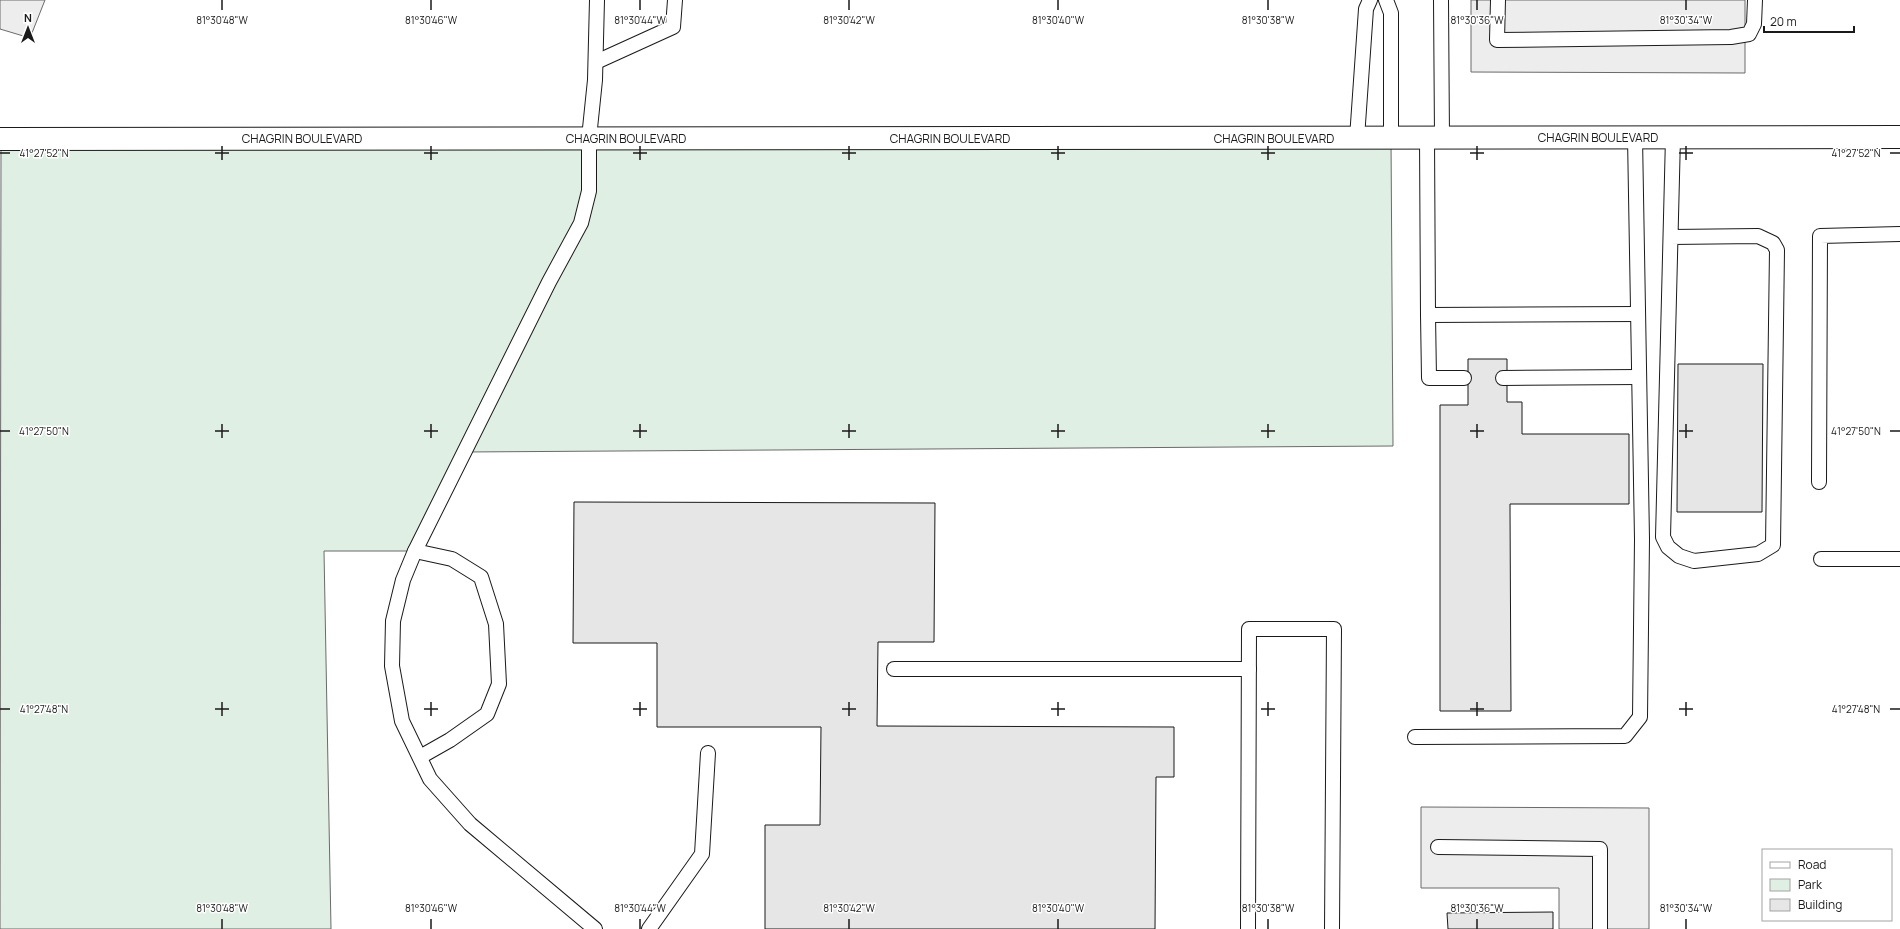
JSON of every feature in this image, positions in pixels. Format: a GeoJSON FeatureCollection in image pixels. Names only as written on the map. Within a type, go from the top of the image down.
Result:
{"type":"FeatureCollection","features":[{"type":"Feature","properties":{"kind":"main road","name":"CHAGRIN BOULEVARD"},"geometry":{"type":"LineString","coordinates":[[0,138],[1900,137]]}},
{"type":"Feature","properties":{"kind":"lane"},"geometry":{"type":"LineString","coordinates":[[595,929],[470,824],[430,779],[402,721],[392,666],[393,621],[403,580],[415,551],[549,282],[581,223],[589,191],[589,138],[596,62],[597,0]]}},
{"type":"Feature","properties":{"kind":"lane"},"geometry":{"type":"LineString","coordinates":[[596,62],[673,27],[675,0]]}},
{"type":"Feature","properties":{"kind":"lane"},"geometry":{"type":"LineString","coordinates":[[1357,138],[1366,9],[1370,0]]}},
{"type":"Feature","properties":{"kind":"lane"},"geometry":{"type":"LineString","coordinates":[[1386,0],[1391,13],[1391,138]]}},
{"type":"Feature","properties":{"kind":"lane"},"geometry":{"type":"LineString","coordinates":[[1441,0],[1428,315],[1429,378],[1464,378]]}},
{"type":"Feature","properties":{"kind":"lane"},"geometry":{"type":"LineString","coordinates":[[1498,0],[1497,40],[1731,37],[1749,34],[1754,24],[1755,0]]}},
{"type":"Feature","properties":{"kind":"lane"},"geometry":{"type":"LineString","coordinates":[[1415,737],[1625,736],[1640,717],[1642,540],[1635,137]]}},
{"type":"Feature","properties":{"kind":"lane"},"geometry":{"type":"LineString","coordinates":[[1671,237],[1758,236],[1773,243],[1777,250],[1774,546],[1758,554],[1694,561],[1679,556],[1668,548],[1663,538],[1673,137]]}},
{"type":"Feature","properties":{"kind":"lane"},"geometry":{"type":"LineString","coordinates":[[1819,482],[1820,236],[1900,234]]}},
{"type":"Feature","properties":{"kind":"lane"},"geometry":{"type":"LineString","coordinates":[[1428,315],[1638,314]]}},
{"type":"Feature","properties":{"kind":"lane"},"geometry":{"type":"LineString","coordinates":[[1503,378],[1639,377]]}},
{"type":"Feature","properties":{"kind":"lane"},"geometry":{"type":"LineString","coordinates":[[415,551],[452,560],[481,577],[496,624],[499,684],[486,714],[450,740],[420,757]]}},
{"type":"Feature","properties":{"kind":"lane"},"geometry":{"type":"LineString","coordinates":[[1821,559],[1900,559]]}},
{"type":"Feature","properties":{"kind":"lane"},"geometry":{"type":"LineString","coordinates":[[1248,929],[1249,629],[1334,629],[1332,929]]}},
{"type":"Feature","properties":{"kind":"lane"},"geometry":{"type":"LineString","coordinates":[[894,669],[1249,669]]}},
{"type":"Feature","properties":{"kind":"lane"},"geometry":{"type":"LineString","coordinates":[[649,929],[702,854],[708,753]]}},
{"type":"Feature","properties":{"kind":"lane"},"geometry":{"type":"LineString","coordinates":[[1438,847],[1600,849],[1600,929]]}},
{"type":"Feature","properties":{"kind":"green space"},"geometry":{"type":"Polygon","coordinates":[[[1391,138],[1393,446],[465,452],[415,551],[324,551],[331,929],[0,929],[1,139],[1391,138]]]}},
{"type":"Feature","properties":{"kind":"shaded area"},"geometry":{"type":"Polygon","coordinates":[[[0,0],[45,0],[30,38],[0,29],[0,0]]]}},
{"type":"Feature","properties":{"kind":"shaded area"},"geometry":{"type":"Polygon","coordinates":[[[1471,0],[1745,0],[1745,73],[1471,72],[1471,0]]]}},
{"type":"Feature","properties":{"kind":"shaded area"},"geometry":{"type":"Polygon","coordinates":[[[1421,807],[1649,808],[1649,929],[1559,929],[1559,888],[1421,888],[1421,807]]]}},
{"type":"Feature","properties":{"kind":"building"},"geometry":{"type":"Polygon","coordinates":[[[1468,359],[1507,359],[1507,402],[1522,402],[1522,434],[1629,434],[1629,504],[1510,504],[1511,711],[1440,711],[1440,405],[1468,405],[1468,359]]]}},
{"type":"Feature","properties":{"kind":"building"},"geometry":{"type":"Polygon","coordinates":[[[1678,364],[1763,364],[1762,512],[1677,512],[1678,364]]]}},
{"type":"Feature","properties":{"kind":"building"},"geometry":{"type":"Polygon","coordinates":[[[574,502],[935,503],[934,642],[878,642],[877,726],[1174,727],[1174,777],[1156,777],[1155,929],[765,929],[765,825],[820,825],[821,727],[657,727],[657,643],[573,643],[574,502]]]}},
{"type":"Feature","properties":{"kind":"building"},"geometry":{"type":"Polygon","coordinates":[[[1553,912],[1553,929],[1448,929],[1447,913],[1553,912]]]}}]}
